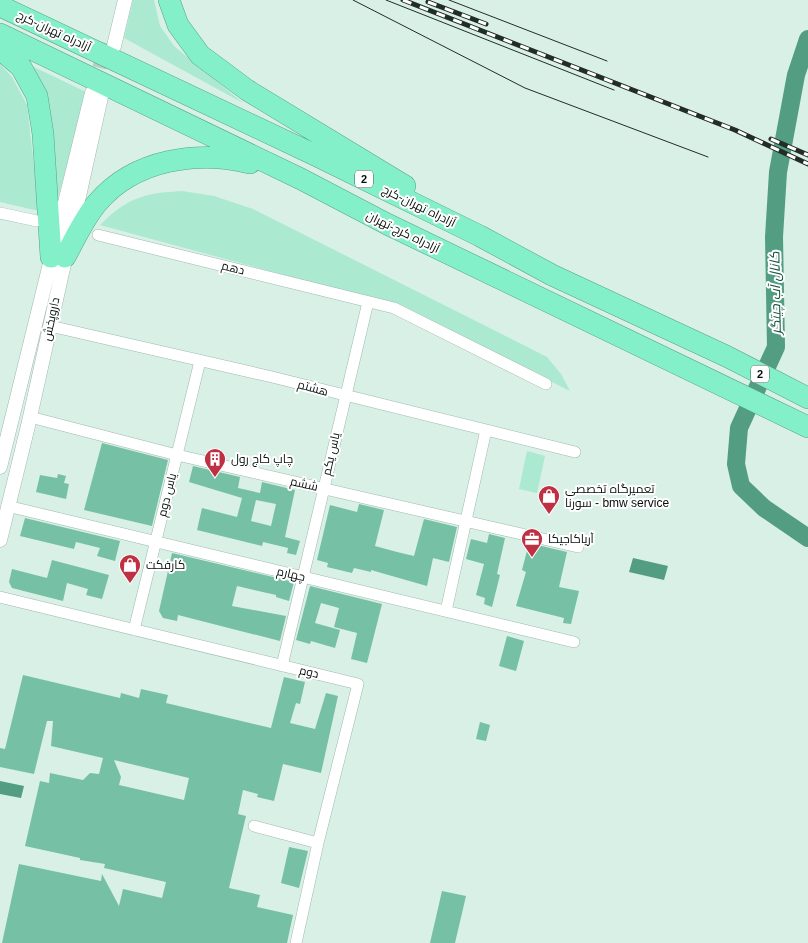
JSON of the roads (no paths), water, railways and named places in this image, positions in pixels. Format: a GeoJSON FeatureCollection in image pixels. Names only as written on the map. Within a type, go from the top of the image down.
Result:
{"type":"FeatureCollection","features":[{"type":"Feature","properties":{"kind":"highway"},"geometry":{"type":"LineString","coordinates":[[168,0],[178,25],[200,55],[247,90],[402,184],[480,236]]}},
{"type":"Feature","properties":{"kind":"highway","name":"آزادراه تهران-کرج"},"geometry":{"type":"LineString","coordinates":[[0,6],[306,151],[480,236],[552,275],[726,356],[801,395]]}},
{"type":"Feature","properties":{"kind":"highway","name":"آزادراه کرج-تهران"},"geometry":{"type":"LineString","coordinates":[[0,34],[301,179],[387,224],[808,427]]}},
{"type":"Feature","properties":{"kind":"highway"},"geometry":{"type":"LineString","coordinates":[[0,49],[21,67],[37,96],[58,257]]}},
{"type":"Feature","properties":{"kind":"highway"},"geometry":{"type":"LineString","coordinates":[[58,257],[99,201],[117,185],[157,164],[188,157],[217,157],[248,162],[301,179]]}},
{"type":"Feature","properties":{"kind":"street"},"geometry":{"type":"LineString","coordinates":[[116,0],[110,44],[125,0]]}},
{"type":"Feature","properties":{"kind":"street","name":"داروپخش"},"geometry":{"type":"LineString","coordinates":[[0,467],[58,257],[97,95]]}},
{"type":"Feature","properties":{"kind":"street"},"geometry":{"type":"LineString","coordinates":[[0,213],[37,222]]}},
{"type":"Feature","properties":{"kind":"street","name":"دهم"},"geometry":{"type":"LineString","coordinates":[[98,235],[394,308],[546,384]]}},
{"type":"Feature","properties":{"kind":"street","name":"داروپخش"},"geometry":{"type":"LineString","coordinates":[[0,540],[50,326],[58,257]]}},
{"type":"Feature","properties":{"kind":"street","name":"یاس یکم"},"geometry":{"type":"LineString","coordinates":[[282,666],[344,396],[368,302]]}},
{"type":"Feature","properties":{"kind":"street","name":"هشتم"},"geometry":{"type":"LineString","coordinates":[[50,326],[575,452]]}},
{"type":"Feature","properties":{"kind":"street","name":"یاس دوم"},"geometry":{"type":"LineString","coordinates":[[134,630],[200,361]]}},
{"type":"Feature","properties":{"kind":"street","name":"ششم"},"geometry":{"type":"LineString","coordinates":[[30,418],[177,455],[578,547]]}},
{"type":"Feature","properties":{"kind":"street"},"geometry":{"type":"LineString","coordinates":[[446,611],[486,430]]}},
{"type":"Feature","properties":{"kind":"street","name":"چهارم"},"geometry":{"type":"LineString","coordinates":[[8,506],[574,642]]}},
{"type":"Feature","properties":{"kind":"street","name":"دوم"},"geometry":{"type":"LineString","coordinates":[[0,597],[358,684],[318,843],[296,943]]}},
{"type":"Feature","properties":{"kind":"street"},"geometry":{"type":"LineString","coordinates":[[254,826],[318,843]]}},
{"type":"Feature","properties":{"kind":"waterway","name":"کانال آب چیتگر"},"geometry":{"type":"LineString","coordinates":[[808,39],[796,75],[778,172],[774,237],[776,347],[739,428],[736,464],[741,486],[764,508],[808,538]]}},
{"type":"Feature","properties":{"kind":"tunnel"},"geometry":{"type":"LineString","coordinates":[[94,88],[106,43]]}},
{"type":"Feature","properties":{"kind":"tram line"},"geometry":{"type":"LineString","coordinates":[[353,0],[525,88],[708,157]]}},
{"type":"Feature","properties":{"kind":"tram line"},"geometry":{"type":"LineString","coordinates":[[386,0],[614,90]]}},
{"type":"Feature","properties":{"kind":"tram line"},"geometry":{"type":"LineString","coordinates":[[449,0],[607,61]]}},
{"type":"Feature","properties":{"kind":"railway"},"geometry":{"type":"LineString","coordinates":[[403,0],[735,130],[808,164]]}},
{"type":"Feature","properties":{"kind":"railway"},"geometry":{"type":"LineString","coordinates":[[428,2],[486,24]]}},
{"type":"Feature","properties":{"kind":"railway"},"geometry":{"type":"LineString","coordinates":[[771,139],[808,155]]}},
{"type":"Feature","properties":{"kind":"place","name":"چاپ کاج رول"},"geometry":{"type":"Point","coordinates":[215,478]}},
{"type":"Feature","properties":{"kind":"place","name":"تعمیرگاه تخصصی سورنا - bmw service"},"geometry":{"type":"Point","coordinates":[549,515]}},
{"type":"Feature","properties":{"kind":"place","name":"آریاکاجیکا"},"geometry":{"type":"Point","coordinates":[532,558]}},
{"type":"Feature","properties":{"kind":"place","name":"کارفکت"},"geometry":{"type":"Point","coordinates":[130,584]}}]}
